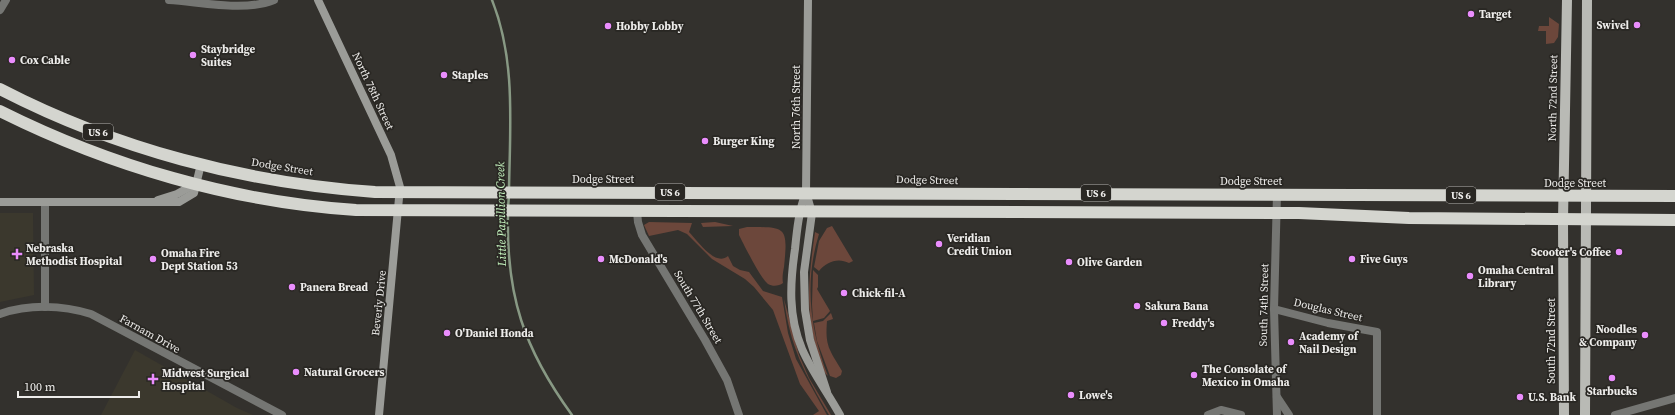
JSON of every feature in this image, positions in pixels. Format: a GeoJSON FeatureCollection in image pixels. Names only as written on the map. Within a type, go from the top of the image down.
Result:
{"type":"FeatureCollection","features":[{"type":"Feature","properties":{"kind":"highway","name":"US 6"},"geometry":{"type":"LineString","coordinates":[[0,89],[81,126],[155,151],[201,164]]}},
{"type":"Feature","properties":{"kind":"highway","name":"US 6"},"geometry":{"type":"LineString","coordinates":[[0,111],[54,136],[100,154],[196,184],[298,204],[351,210],[399,212],[1276,213],[1409,218],[1675,220]]}},
{"type":"Feature","properties":{"kind":"highway","name":"Dodge Street"},"geometry":{"type":"LineString","coordinates":[[201,164],[292,183],[353,190],[401,193],[806,192],[1675,196]]}},
{"type":"Feature","properties":{"kind":"main road","name":"North 78th Street"},"geometry":{"type":"LineString","coordinates":[[318,0],[391,155],[397,172],[401,193]]}},
{"type":"Feature","properties":{"kind":"main road","name":"North 76th Street"},"geometry":{"type":"LineString","coordinates":[[806,212],[808,0]]}},
{"type":"Feature","properties":{"kind":"main road","name":"North 72nd Street"},"geometry":{"type":"LineString","coordinates":[[1563,220],[1567,0]]}},
{"type":"Feature","properties":{"kind":"main road"},"geometry":{"type":"LineString","coordinates":[[1585,415],[1587,0]]}},
{"type":"Feature","properties":{"kind":"main road"},"geometry":{"type":"LineString","coordinates":[[0,202],[151,202],[171,196],[196,184],[201,164]]}},
{"type":"Feature","properties":{"kind":"main road"},"geometry":{"type":"LineString","coordinates":[[806,192],[804,303],[810,340],[827,392]]}},
{"type":"Feature","properties":{"kind":"main road","name":"Beverly Drive"},"geometry":{"type":"LineString","coordinates":[[379,415],[401,193]]}},
{"type":"Feature","properties":{"kind":"main road"},"geometry":{"type":"LineString","coordinates":[[806,212],[791,280],[792,311],[802,350],[840,415]]}},
{"type":"Feature","properties":{"kind":"main road","name":"South 72nd Street"},"geometry":{"type":"LineString","coordinates":[[1563,220],[1564,415]]}},
{"type":"Feature","properties":{"kind":"street"},"geometry":{"type":"LineString","coordinates":[[0,10],[6,0]]}},
{"type":"Feature","properties":{"kind":"street"},"geometry":{"type":"LineString","coordinates":[[169,0],[262,5],[274,0]]}},
{"type":"Feature","properties":{"kind":"street","name":"South 74th Street"},"geometry":{"type":"LineString","coordinates":[[1277,194],[1274,309],[1277,415]]}},
{"type":"Feature","properties":{"kind":"street"},"geometry":{"type":"LineString","coordinates":[[45,202],[45,307]]}},
{"type":"Feature","properties":{"kind":"street","name":"South 77th Street"},"geometry":{"type":"LineString","coordinates":[[637,212],[642,235],[705,340],[727,380],[739,415]]}},
{"type":"Feature","properties":{"kind":"street","name":"Farnam Drive"},"geometry":{"type":"LineString","coordinates":[[0,314],[45,307],[72,309],[91,314],[282,415]]}},
{"type":"Feature","properties":{"kind":"street","name":"Douglas Street"},"geometry":{"type":"LineString","coordinates":[[1274,309],[1328,323],[1377,332],[1377,415]]}},
{"type":"Feature","properties":{"kind":"street"},"geometry":{"type":"LineString","coordinates":[[1277,396],[1288,415]]}},
{"type":"Feature","properties":{"kind":"street"},"geometry":{"type":"LineString","coordinates":[[1616,415],[1675,398]]}},
{"type":"Feature","properties":{"kind":"street"},"geometry":{"type":"LineString","coordinates":[[1208,415],[1221,410],[1241,415]]}},
{"type":"Feature","properties":{"kind":"shaded area"},"geometry":{"type":"Polygon","coordinates":[[[1549,17],[1559,24],[1558,37],[1554,43],[1546,44],[1546,31],[1538,31],[1539,26],[1549,26],[1549,17]]]}},
{"type":"Feature","properties":{"kind":"shaded area","name":"Nebraska Methodist Hospital"},"geometry":{"type":"Polygon","coordinates":[[[0,213],[33,213],[34,295],[0,302],[0,213]]]}},
{"type":"Feature","properties":{"kind":"shaded area"},"geometry":{"type":"Polygon","coordinates":[[[649,222],[692,223],[689,232],[707,252],[718,258],[728,256],[733,266],[740,270],[749,272],[763,291],[782,297],[788,333],[796,359],[827,415],[813,415],[819,411],[800,384],[773,310],[754,287],[745,279],[712,259],[687,234],[678,230],[649,236],[644,225],[649,222]]]}},
{"type":"Feature","properties":{"kind":"shaded area"},"geometry":{"type":"Polygon","coordinates":[[[715,222],[733,226],[703,227],[701,223],[715,222]]]}},
{"type":"Feature","properties":{"kind":"shaded area"},"geometry":{"type":"Polygon","coordinates":[[[832,226],[853,261],[849,263],[841,260],[832,261],[819,271],[814,267],[819,241],[827,228],[832,226]]]}},
{"type":"Feature","properties":{"kind":"shaded area"},"geometry":{"type":"Polygon","coordinates":[[[747,227],[777,229],[782,232],[785,237],[786,244],[783,283],[774,286],[768,284],[757,269],[739,235],[739,229],[747,227]]]}},
{"type":"Feature","properties":{"kind":"shaded area"},"geometry":{"type":"Polygon","coordinates":[[[815,232],[819,234],[814,252],[812,270],[811,306],[817,341],[828,376],[820,363],[810,318],[809,290],[815,232]]]}},
{"type":"Feature","properties":{"kind":"shaded area"},"geometry":{"type":"Polygon","coordinates":[[[813,270],[818,275],[817,289],[830,311],[824,318],[813,321],[812,304],[813,270]]]}},
{"type":"Feature","properties":{"kind":"shaded area"},"geometry":{"type":"Polygon","coordinates":[[[784,299],[799,355],[809,378],[831,415],[829,415],[820,400],[806,373],[800,360],[790,332],[784,299]]]}},
{"type":"Feature","properties":{"kind":"shaded area"},"geometry":{"type":"Polygon","coordinates":[[[831,313],[833,319],[827,321],[827,342],[842,371],[841,375],[836,378],[830,376],[817,341],[814,323],[823,321],[831,313]]]}},
{"type":"Feature","properties":{"kind":"shaded area","name":"Midwest Surgical Hospital"},"geometry":{"type":"Polygon","coordinates":[[[135,350],[237,408],[253,415],[101,415],[135,350]]]}},
{"type":"Feature","properties":{"kind":"waterway","name":"Little Papillion Creek"},"geometry":{"type":"LineString","coordinates":[[492,0],[500,23],[508,70],[510,93],[509,189]]}},
{"type":"Feature","properties":{"kind":"waterway","name":"Little Papillion Creek"},"geometry":{"type":"LineString","coordinates":[[508,207],[509,196]]}},
{"type":"Feature","properties":{"kind":"waterway","name":"Little Papillion Creek"},"geometry":{"type":"LineString","coordinates":[[508,214],[510,271],[521,320],[541,367],[555,391],[572,415]]}},
{"type":"Feature","properties":{"kind":"place","name":"Target"},"geometry":{"type":"Point","coordinates":[1471,14]}},
{"type":"Feature","properties":{"kind":"place","name":"Swivel"},"geometry":{"type":"Point","coordinates":[1637,25]}},
{"type":"Feature","properties":{"kind":"place","name":"Hobby Lobby"},"geometry":{"type":"Point","coordinates":[608,26]}},
{"type":"Feature","properties":{"kind":"place","name":"Staybridge Suites"},"geometry":{"type":"Point","coordinates":[193,55]}},
{"type":"Feature","properties":{"kind":"place","name":"Cox Cable"},"geometry":{"type":"Point","coordinates":[12,60]}},
{"type":"Feature","properties":{"kind":"place","name":"Staples"},"geometry":{"type":"Point","coordinates":[444,75]}},
{"type":"Feature","properties":{"kind":"place","name":"Burger King"},"geometry":{"type":"Point","coordinates":[705,141]}},
{"type":"Feature","properties":{"kind":"place","name":"Veridian Credit Union"},"geometry":{"type":"Point","coordinates":[939,244]}},
{"type":"Feature","properties":{"kind":"place","name":"Scooter's Coffee"},"geometry":{"type":"Point","coordinates":[1619,252]}},
{"type":"Feature","properties":{"kind":"place","name":"Nebraska Methodist Hospital"},"geometry":{"type":"Point","coordinates":[17,254]}},
{"type":"Feature","properties":{"kind":"place","name":"Omaha Fire Dept Station 53"},"geometry":{"type":"Point","coordinates":[153,259]}},
{"type":"Feature","properties":{"kind":"place","name":"McDonald's"},"geometry":{"type":"Point","coordinates":[601,259]}},
{"type":"Feature","properties":{"kind":"place","name":"Five Guys"},"geometry":{"type":"Point","coordinates":[1352,259]}},
{"type":"Feature","properties":{"kind":"place","name":"Olive Garden"},"geometry":{"type":"Point","coordinates":[1069,262]}},
{"type":"Feature","properties":{"kind":"place","name":"Omaha Central Library"},"geometry":{"type":"Point","coordinates":[1470,276]}},
{"type":"Feature","properties":{"kind":"place","name":"Panera Bread"},"geometry":{"type":"Point","coordinates":[292,287]}},
{"type":"Feature","properties":{"kind":"place","name":"Chick-fil-A"},"geometry":{"type":"Point","coordinates":[844,293]}},
{"type":"Feature","properties":{"kind":"place","name":"Sakura Bana"},"geometry":{"type":"Point","coordinates":[1137,306]}},
{"type":"Feature","properties":{"kind":"place","name":"Freddy's"},"geometry":{"type":"Point","coordinates":[1164,323]}},
{"type":"Feature","properties":{"kind":"place","name":"O'Daniel Honda"},"geometry":{"type":"Point","coordinates":[447,333]}},
{"type":"Feature","properties":{"kind":"place","name":"Noodles & Company"},"geometry":{"type":"Point","coordinates":[1645,335]}},
{"type":"Feature","properties":{"kind":"place","name":"Academy of Nail Design"},"geometry":{"type":"Point","coordinates":[1291,342]}},
{"type":"Feature","properties":{"kind":"place","name":"Natural Grocers"},"geometry":{"type":"Point","coordinates":[296,372]}},
{"type":"Feature","properties":{"kind":"place","name":"The Consolate of Mexico in Omaha"},"geometry":{"type":"Point","coordinates":[1194,375]}},
{"type":"Feature","properties":{"kind":"place","name":"Starbucks"},"geometry":{"type":"Point","coordinates":[1612,378]}},
{"type":"Feature","properties":{"kind":"place","name":"Midwest Surgical Hospital"},"geometry":{"type":"Point","coordinates":[153,379]}},
{"type":"Feature","properties":{"kind":"place","name":"Lowe's"},"geometry":{"type":"Point","coordinates":[1071,395]}},
{"type":"Feature","properties":{"kind":"place","name":"U.S. Bank"},"geometry":{"type":"Point","coordinates":[1520,397]}}]}
